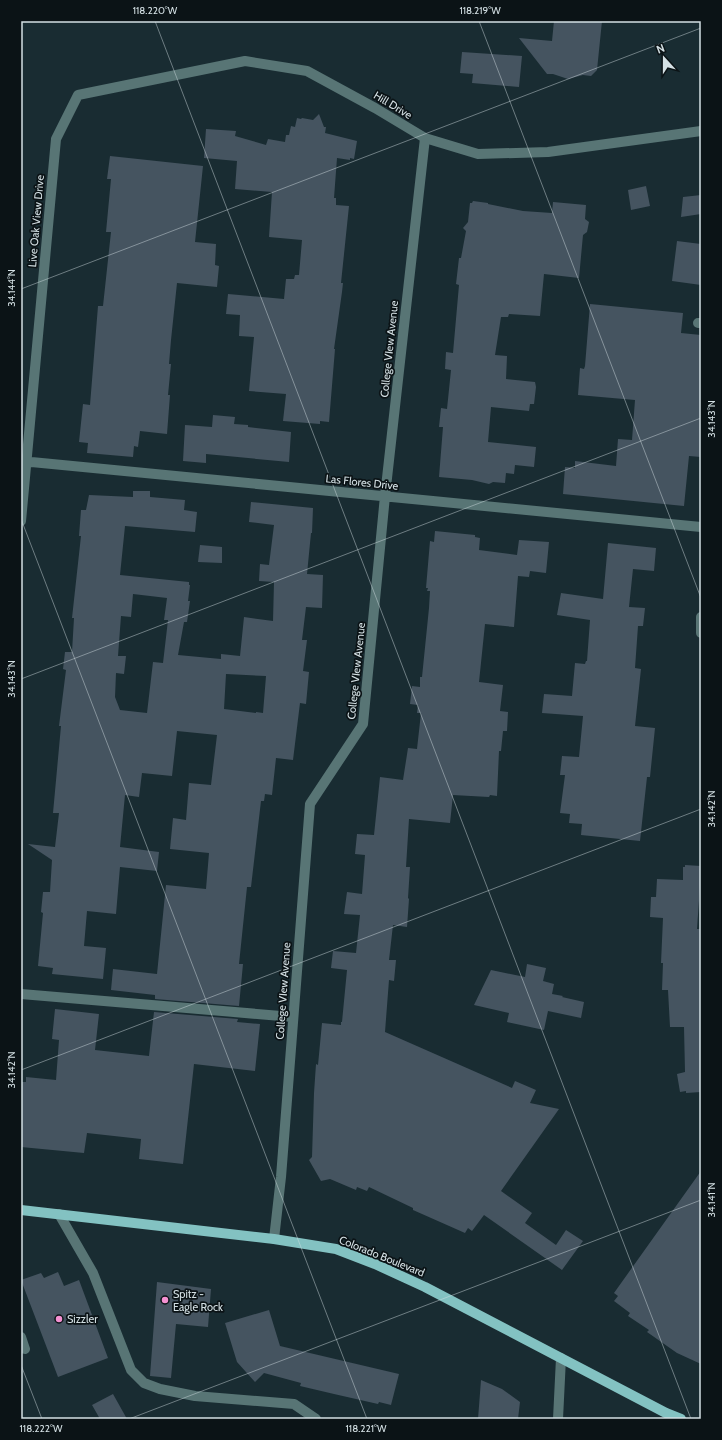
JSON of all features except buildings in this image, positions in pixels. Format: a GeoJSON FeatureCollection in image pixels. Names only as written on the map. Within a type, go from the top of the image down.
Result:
{"type":"FeatureCollection","features":[{"type":"Feature","properties":{"kind":"main road","name":"Colorado Boulevard"},"geometry":{"type":"LineString","coordinates":[[21,1210],[274,1240],[336,1249],[375,1264],[426,1287],[561,1358],[665,1416],[681,1419]]}},
{"type":"Feature","properties":{"kind":"street","name":"Hill Drive"},"geometry":{"type":"LineString","coordinates":[[78,95],[245,61],[307,71],[375,108],[425,138],[478,154],[548,152],[701,131]]}},
{"type":"Feature","properties":{"kind":"street","name":"Live Oak View Drive"},"geometry":{"type":"LineString","coordinates":[[21,521],[24,462],[56,139],[78,95]]}},
{"type":"Feature","properties":{"kind":"street","name":"College VIew Avenue"},"geometry":{"type":"LineString","coordinates":[[274,1240],[281,1176],[310,804],[363,724],[385,496],[425,138]]}},
{"type":"Feature","properties":{"kind":"street","name":"Las Flores Drive"},"geometry":{"type":"LineString","coordinates":[[24,462],[701,527]]}},
{"type":"Feature","properties":{"kind":"street"},"geometry":{"type":"LineString","coordinates":[[701,617],[701,633]]}},
{"type":"Feature","properties":{"kind":"street"},"geometry":{"type":"LineString","coordinates":[[21,994],[293,1018]]}},
{"type":"Feature","properties":{"kind":"street"},"geometry":{"type":"LineString","coordinates":[[59,1214],[92,1273],[131,1370],[144,1383],[160,1389],[195,1396],[294,1404],[316,1419]]}},
{"type":"Feature","properties":{"kind":"street"},"geometry":{"type":"LineString","coordinates":[[21,1337],[25,1348],[21,1348]]}},
{"type":"Feature","properties":{"kind":"street"},"geometry":{"type":"LineString","coordinates":[[558,1419],[561,1358]]}},
{"type":"Feature","properties":{"kind":"place","name":"Spitz - Eagle Rock"},"geometry":{"type":"Point","coordinates":[165,1300]}},
{"type":"Feature","properties":{"kind":"place","name":"Sizzler"},"geometry":{"type":"Point","coordinates":[59,1319]}}]}
